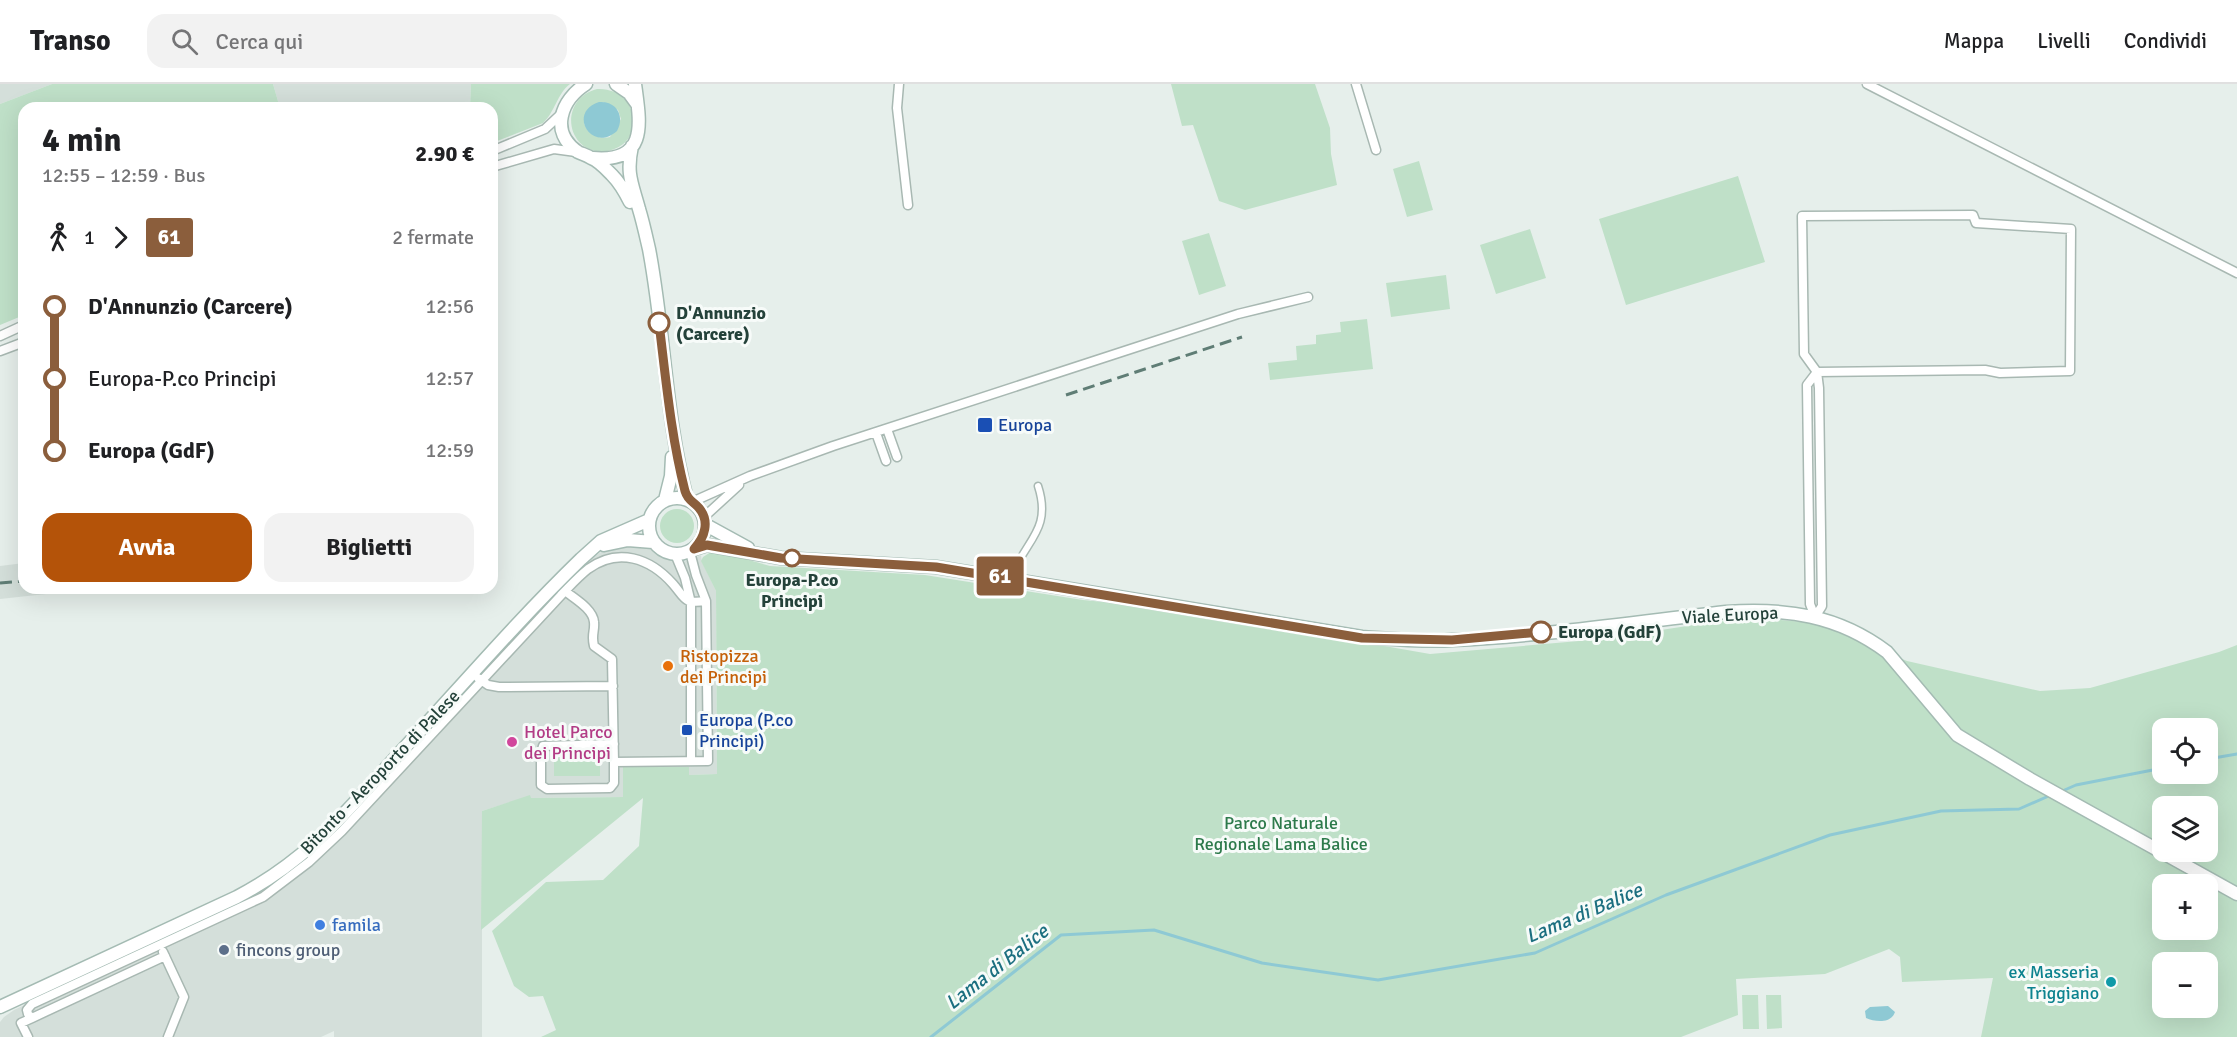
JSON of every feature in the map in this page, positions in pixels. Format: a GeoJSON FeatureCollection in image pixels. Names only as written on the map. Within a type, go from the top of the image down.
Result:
{"type":"FeatureCollection","features":[{"type":"Feature","properties":{"kind":"main road"},"geometry":{"type":"LineString","coordinates":[[585,84],[573,92],[564,105],[561,114],[564,133],[570,144],[579,152],[593,158],[613,176],[625,191],[644,233]]}},
{"type":"Feature","properties":{"kind":"main road"},"geometry":{"type":"LineString","coordinates":[[616,84],[629,93],[638,108]]}},
{"type":"Feature","properties":{"kind":"main road"},"geometry":{"type":"LineString","coordinates":[[635,84],[641,126],[632,146],[628,166],[629,178],[639,208],[651,264],[673,440],[690,500],[705,521],[701,542],[692,550],[675,554],[666,553],[653,542],[649,520],[655,508],[665,500],[673,498],[690,500]]}},
{"type":"Feature","properties":{"kind":"main road"},"geometry":{"type":"LineString","coordinates":[[593,158],[611,159],[622,155],[632,146]]}},
{"type":"Feature","properties":{"kind":"main road"},"geometry":{"type":"LineString","coordinates":[[665,500],[671,476],[673,440]]}},
{"type":"Feature","properties":{"kind":"main road","name":"Bitonto - Aeroporto di Palese"},"geometry":{"type":"LineString","coordinates":[[0,1007],[157,940],[269,879],[293,863],[324,836],[376,779],[477,677],[519,624],[569,570],[601,541],[649,520]]}},
{"type":"Feature","properties":{"kind":"main road","name":"Viale Europa"},"geometry":{"type":"LineString","coordinates":[[705,521],[748,548],[781,558]]}},
{"type":"Feature","properties":{"kind":"main road"},"geometry":{"type":"LineString","coordinates":[[593,549],[628,540],[653,542]]}},
{"type":"Feature","properties":{"kind":"main road","name":"Viale Europa"},"geometry":{"type":"LineString","coordinates":[[692,550],[707,545],[781,558],[917,565],[1012,578],[1362,638],[1452,640],[1757,610],[1797,612],[1859,634],[1887,652],[1957,735],[2030,779],[2237,894]]}},
{"type":"Feature","properties":{"kind":"street"},"geometry":{"type":"LineString","coordinates":[[898,84],[897,108],[908,205]]}},
{"type":"Feature","properties":{"kind":"street"},"geometry":{"type":"LineString","coordinates":[[1356,84],[1376,150]]}},
{"type":"Feature","properties":{"kind":"street"},"geometry":{"type":"LineString","coordinates":[[1867,84],[2237,273]]}},
{"type":"Feature","properties":{"kind":"street"},"geometry":{"type":"LineString","coordinates":[[498,149],[545,129],[561,114]]}},
{"type":"Feature","properties":{"kind":"street"},"geometry":{"type":"LineString","coordinates":[[498,165],[554,149],[579,152]]}},
{"type":"Feature","properties":{"kind":"street"},"geometry":{"type":"LineString","coordinates":[[1973,214],[1976,223],[2071,229],[2070,370],[2000,373],[1985,370],[1817,372],[1804,354],[1802,216],[1973,214]]}},
{"type":"Feature","properties":{"kind":"street"},"geometry":{"type":"LineString","coordinates":[[690,500],[750,476],[887,429],[1238,314],[1308,297]]}},
{"type":"Feature","properties":{"kind":"street"},"geometry":{"type":"LineString","coordinates":[[0,336],[18,328]]}},
{"type":"Feature","properties":{"kind":"street"},"geometry":{"type":"LineString","coordinates":[[0,351],[18,344]]}},
{"type":"Feature","properties":{"kind":"street"},"geometry":{"type":"LineString","coordinates":[[1815,617],[1810,604],[1807,385],[1817,372]]}},
{"type":"Feature","properties":{"kind":"street"},"geometry":{"type":"LineString","coordinates":[[887,429],[897,458]]}},
{"type":"Feature","properties":{"kind":"street"},"geometry":{"type":"LineString","coordinates":[[876,433],[886,461]]}},
{"type":"Feature","properties":{"kind":"street"},"geometry":{"type":"LineString","coordinates":[[705,521],[720,500],[750,476]]}},
{"type":"Feature","properties":{"kind":"street"},"geometry":{"type":"LineString","coordinates":[[1012,578],[1014,569],[1036,536],[1042,499],[1038,486]]}},
{"type":"Feature","properties":{"kind":"street"},"geometry":{"type":"LineString","coordinates":[[614,762],[708,761],[706,601],[696,575],[692,550]]}},
{"type":"Feature","properties":{"kind":"street"},"geometry":{"type":"LineString","coordinates":[[675,554],[685,578],[691,603],[691,761]]}},
{"type":"Feature","properties":{"kind":"street"},"geometry":{"type":"LineString","coordinates":[[32,1018],[27,1010],[32,1004],[157,940],[240,909],[281,885],[309,862],[349,823],[477,677],[589,568],[608,559],[623,556],[646,562],[674,585],[682,598],[691,603],[706,601]]}},
{"type":"Feature","properties":{"kind":"street"},"geometry":{"type":"LineString","coordinates":[[519,624],[544,609],[565,591]]}},
{"type":"Feature","properties":{"kind":"street"},"geometry":{"type":"LineString","coordinates":[[565,591],[591,613],[594,620],[591,636],[594,646],[612,659],[614,744],[614,780],[610,788],[547,789],[542,785],[541,753],[543,746],[614,744]]}},
{"type":"Feature","properties":{"kind":"street"},"geometry":{"type":"LineString","coordinates":[[477,677],[488,685],[499,687],[613,686]]}},
{"type":"Feature","properties":{"kind":"street"},"geometry":{"type":"LineString","coordinates":[[690,722],[707,722]]}},
{"type":"Feature","properties":{"kind":"street"},"geometry":{"type":"LineString","coordinates":[[376,779],[399,768]]}},
{"type":"Feature","properties":{"kind":"street"},"geometry":{"type":"LineString","coordinates":[[324,836],[349,823]]}},
{"type":"Feature","properties":{"kind":"street"},"geometry":{"type":"LineString","coordinates":[[157,940],[184,998],[168,1037]]}},
{"type":"Feature","properties":{"kind":"street"},"geometry":{"type":"LineString","coordinates":[[27,1037],[21,1023],[165,956]]}},
{"type":"Feature","properties":{"kind":"shaded area"},"geometry":{"type":"Polygon","coordinates":[[[0,84],[52,84],[0,104],[0,84]]]}},
{"type":"Feature","properties":{"kind":"shaded area"},"geometry":{"type":"Polygon","coordinates":[[[273,84],[471,84],[470,102],[278,102],[273,84]]]}},
{"type":"Feature","properties":{"kind":"shaded area"},"geometry":{"type":"Polygon","coordinates":[[[644,544],[676,562],[687,561],[701,555],[716,591],[717,774],[689,775],[689,767],[623,768],[623,797],[530,798],[530,796],[482,811],[482,1037],[334,1037],[334,1031],[321,1037],[0,1037],[0,1022],[14,1010],[232,907],[295,869],[327,842],[583,564],[607,548],[644,544]]]}},
{"type":"Feature","properties":{"kind":"shaded area"},"geometry":{"type":"Polygon","coordinates":[[[18,564],[18,594],[46,594],[0,599],[0,566],[18,564]]]}},
{"type":"Feature","properties":{"kind":"green space"},"geometry":{"type":"Polygon","coordinates":[[[52,84],[273,84],[278,102],[18,102],[18,318],[0,325],[0,104],[52,84]]]}},
{"type":"Feature","properties":{"kind":"green space"},"geometry":{"type":"Polygon","coordinates":[[[471,84],[570,84],[543,123],[498,141],[498,102],[470,102],[471,84]]]}},
{"type":"Feature","properties":{"kind":"green space"},"geometry":{"type":"Polygon","coordinates":[[[1171,84],[1315,84],[1330,128],[1331,154],[1337,185],[1245,210],[1219,201],[1193,125],[1182,126],[1171,84]]]}},
{"type":"Feature","properties":{"kind":"green space"},"geometry":{"type":"Polygon","coordinates":[[[597,89],[611,91],[622,97],[630,106],[633,128],[620,147],[607,151],[593,151],[575,137],[572,115],[576,104],[584,95],[597,89]],[[603,102],[584,123],[594,135],[602,138],[610,137],[621,119],[618,110],[603,102]]]}},
{"type":"Feature","properties":{"kind":"green space"},"geometry":{"type":"Polygon","coordinates":[[[1419,161],[1433,210],[1407,217],[1393,169],[1419,161]]]}},
{"type":"Feature","properties":{"kind":"green space"},"geometry":{"type":"Polygon","coordinates":[[[1738,176],[1765,262],[1626,305],[1599,219],[1738,176]]]}},
{"type":"Feature","properties":{"kind":"green space"},"geometry":{"type":"Polygon","coordinates":[[[1530,229],[1546,278],[1496,294],[1480,245],[1530,229]]]}},
{"type":"Feature","properties":{"kind":"green space"},"geometry":{"type":"Polygon","coordinates":[[[1209,233],[1226,286],[1199,295],[1182,241],[1209,233]]]}},
{"type":"Feature","properties":{"kind":"green space"},"geometry":{"type":"Polygon","coordinates":[[[1446,275],[1450,309],[1391,317],[1386,283],[1446,275]]]}},
{"type":"Feature","properties":{"kind":"green space"},"geometry":{"type":"Polygon","coordinates":[[[1367,319],[1373,369],[1270,380],[1268,363],[1297,360],[1296,346],[1316,344],[1316,335],[1341,332],[1340,322],[1367,319]]]}},
{"type":"Feature","properties":{"kind":"green space"},"geometry":{"type":"Polygon","coordinates":[[[677,509],[689,514],[694,526],[689,538],[677,543],[665,538],[660,526],[665,514],[677,509]]]}},
{"type":"Feature","properties":{"kind":"green space","name":"Parco Naturale Regionale Lama Balice"},"geometry":{"type":"Polygon","coordinates":[[[714,550],[770,566],[925,575],[1083,600],[1166,608],[1430,654],[1602,639],[1746,617],[1815,623],[1907,661],[2040,691],[2090,688],[2237,645],[2237,1037],[1981,1037],[1993,978],[1902,982],[1900,957],[1889,949],[1825,974],[1736,979],[1738,1015],[1681,1037],[541,1037],[556,1030],[543,996],[529,997],[514,986],[492,931],[546,882],[603,880],[639,846],[643,798],[481,930],[482,811],[530,795],[531,798],[623,797],[623,767],[689,767],[689,775],[717,774],[716,591],[701,561],[714,550]]]}},
{"type":"Feature","properties":{"kind":"green space"},"geometry":{"type":"Polygon","coordinates":[[[554,757],[600,757],[600,776],[554,776],[554,757]]]}},
{"type":"Feature","properties":{"kind":"green space"},"geometry":{"type":"Polygon","coordinates":[[[1742,995],[1758,995],[1759,1029],[1743,1029],[1742,995]]]}},
{"type":"Feature","properties":{"kind":"green space"},"geometry":{"type":"Polygon","coordinates":[[[1766,995],[1781,995],[1782,1028],[1767,1029],[1766,995]]]}},
{"type":"Feature","properties":{"kind":"water"},"geometry":{"type":"Polygon","coordinates":[[[599,102],[615,107],[620,120],[617,131],[607,137],[599,138],[591,135],[584,122],[585,114],[590,107],[599,102]]]}},
{"type":"Feature","properties":{"kind":"water"},"geometry":{"type":"Polygon","coordinates":[[[1888,1006],[1895,1012],[1890,1019],[1878,1021],[1866,1018],[1865,1011],[1870,1007],[1888,1006]]]}},
{"type":"Feature","properties":{"kind":"waterway","name":"Lama di Balice"},"geometry":{"type":"LineString","coordinates":[[2218,757],[2237,754]]}},
{"type":"Feature","properties":{"kind":"waterway","name":"Lama di Balice"},"geometry":{"type":"LineString","coordinates":[[2060,792],[2076,785],[2152,770]]}},
{"type":"Feature","properties":{"kind":"waterway","name":"Lama di Balice"},"geometry":{"type":"LineString","coordinates":[[931,1037],[1061,935],[1154,930],[1262,963],[1378,980],[1535,953],[1666,895],[1830,835],[1941,811],[2019,809],[2051,795]]}},
{"type":"Feature","properties":{"kind":"railway"},"geometry":{"type":"LineString","coordinates":[[1066,395],[1242,337]]}},
{"type":"Feature","properties":{"kind":"railway"},"geometry":{"type":"LineString","coordinates":[[0,583],[18,582]]}},
{"type":"Feature","properties":{"kind":"bus line","name":"61"},"geometry":{"type":"LineString","coordinates":[[659,323],[673,440],[681,476],[687,499],[701,511],[706,525],[701,542],[694,549],[707,545],[781,558],[936,567],[1362,638],[1452,640],[1541,632]]}},
{"type":"Feature","properties":{"kind":"place","name":"D'Annunzio (Carcere)"},"geometry":{"type":"Point","coordinates":[659,323]}},
{"type":"Feature","properties":{"kind":"place","name":"Europa"},"geometry":{"type":"Point","coordinates":[985,425]}},
{"type":"Feature","properties":{"kind":"place","name":"Europa-P.co Principi"},"geometry":{"type":"Point","coordinates":[792,558]}},
{"type":"Feature","properties":{"kind":"place","name":"Europa (GdF)"},"geometry":{"type":"Point","coordinates":[1541,632]}},
{"type":"Feature","properties":{"kind":"place","name":"Ristopizza dei Principi"},"geometry":{"type":"Point","coordinates":[668,666]}},
{"type":"Feature","properties":{"kind":"place","name":"Europa (P.co Principi)"},"geometry":{"type":"Point","coordinates":[687,730]}},
{"type":"Feature","properties":{"kind":"place","name":"Hotel Parco dei Principi"},"geometry":{"type":"Point","coordinates":[512,742]}},
{"type":"Feature","properties":{"kind":"place","name":"famila"},"geometry":{"type":"Point","coordinates":[320,925]}},
{"type":"Feature","properties":{"kind":"place","name":"fincons group"},"geometry":{"type":"Point","coordinates":[224,950]}},
{"type":"Feature","properties":{"kind":"place","name":"ex Masseria Triggiano"},"geometry":{"type":"Point","coordinates":[2111,982]}}]}
